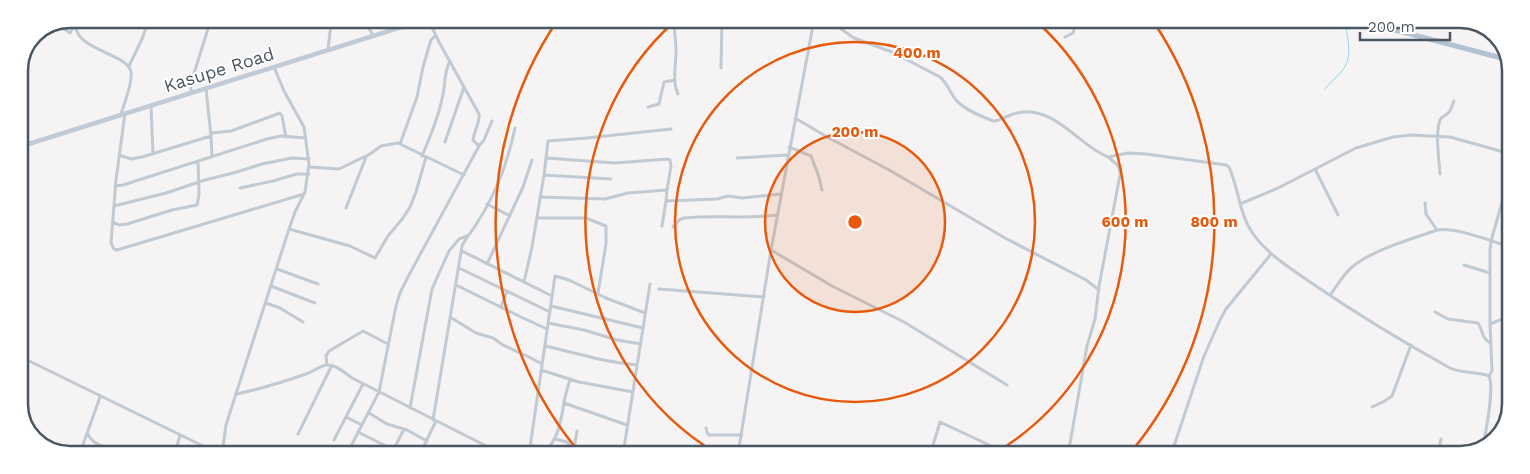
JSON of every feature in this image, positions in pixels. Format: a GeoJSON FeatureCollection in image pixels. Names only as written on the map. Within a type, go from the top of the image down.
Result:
{"type":"FeatureCollection","features":[{"type":"Feature","properties":{"kind":"main road"},"geometry":{"type":"LineString","coordinates":[[1387,28],[1500,58]]}},
{"type":"Feature","properties":{"kind":"street"},"geometry":{"type":"LineString","coordinates":[[63,28],[70,33],[72,28]]}},
{"type":"Feature","properties":{"kind":"street"},"geometry":{"type":"LineString","coordinates":[[77,28],[78,33],[86,43],[128,66],[131,70],[131,79],[123,113],[115,186],[113,248],[117,250],[304,194]]}},
{"type":"Feature","properties":{"kind":"street"},"geometry":{"type":"LineString","coordinates":[[128,66],[146,28]]}},
{"type":"Feature","properties":{"kind":"street"},"geometry":{"type":"LineString","coordinates":[[190,93],[208,28]]}},
{"type":"Feature","properties":{"kind":"street"},"geometry":{"type":"LineString","coordinates":[[328,50],[331,28]]}},
{"type":"Feature","properties":{"kind":"street"},"geometry":{"type":"LineString","coordinates":[[368,28],[374,36]]}},
{"type":"Feature","properties":{"kind":"street","name":"Kasupe Road"},"geometry":{"type":"LineString","coordinates":[[28,144],[399,28]]}},
{"type":"Feature","properties":{"kind":"street"},"geometry":{"type":"LineString","coordinates":[[432,28],[479,115],[478,124],[473,133],[473,140],[479,146]]}},
{"type":"Feature","properties":{"kind":"street"},"geometry":{"type":"LineString","coordinates":[[675,28],[675,80],[678,94]]}},
{"type":"Feature","properties":{"kind":"street"},"geometry":{"type":"LineString","coordinates":[[721,68],[722,28]]}},
{"type":"Feature","properties":{"kind":"street"},"geometry":{"type":"LineString","coordinates":[[740,446],[777,215],[812,28]]}},
{"type":"Feature","properties":{"kind":"street"},"geometry":{"type":"LineString","coordinates":[[840,28],[854,38],[892,52],[940,77],[947,83],[957,101],[981,116],[993,121],[1021,112],[1037,113],[1050,117],[1108,157],[1121,170],[1095,319],[1087,346],[1070,446]]}},
{"type":"Feature","properties":{"kind":"street"},"geometry":{"type":"LineString","coordinates":[[1066,37],[1073,33],[1075,28]]}},
{"type":"Feature","properties":{"kind":"street"},"geometry":{"type":"LineString","coordinates":[[400,144],[417,97],[430,43],[436,35]]}},
{"type":"Feature","properties":{"kind":"street"},"geometry":{"type":"LineString","coordinates":[[289,228],[350,246],[375,258],[388,236],[410,207],[416,192],[424,156],[444,93],[445,69],[450,60]]}},
{"type":"Feature","properties":{"kind":"street"},"geometry":{"type":"LineString","coordinates":[[223,446],[224,432],[289,228],[304,194],[310,167],[303,124],[284,91],[274,67]]}},
{"type":"Feature","properties":{"kind":"street"},"geometry":{"type":"LineString","coordinates":[[648,107],[659,104],[664,82],[675,80]]}},
{"type":"Feature","properties":{"kind":"street"},"geometry":{"type":"LineString","coordinates":[[445,142],[464,86]]}},
{"type":"Feature","properties":{"kind":"street"},"geometry":{"type":"LineString","coordinates":[[206,88],[212,157]]}},
{"type":"Feature","properties":{"kind":"street"},"geometry":{"type":"LineString","coordinates":[[1440,174],[1437,136],[1441,118],[1450,111],[1454,101]]}},
{"type":"Feature","properties":{"kind":"street"},"geometry":{"type":"LineString","coordinates":[[151,105],[153,154]]}},
{"type":"Feature","properties":{"kind":"street"},"geometry":{"type":"LineString","coordinates":[[119,156],[133,159],[153,154],[211,135],[231,131],[280,113],[286,137]]}},
{"type":"Feature","properties":{"kind":"street"},"geometry":{"type":"LineString","coordinates":[[795,118],[891,171],[1005,238],[1086,280],[1099,290]]}},
{"type":"Feature","properties":{"kind":"street"},"geometry":{"type":"LineString","coordinates":[[351,446],[378,392],[400,293],[428,238],[484,140],[492,121]]}},
{"type":"Feature","properties":{"kind":"street"},"geometry":{"type":"LineString","coordinates":[[424,446],[434,420],[462,251],[467,236],[477,224],[488,204],[503,170],[515,128]]}},
{"type":"Feature","properties":{"kind":"street"},"geometry":{"type":"LineString","coordinates":[[524,282],[531,256],[548,140],[671,129]]}},
{"type":"Feature","properties":{"kind":"street"},"geometry":{"type":"LineString","coordinates":[[1240,204],[1278,188],[1356,148],[1393,137],[1411,134],[1454,138],[1502,151]]}},
{"type":"Feature","properties":{"kind":"street"},"geometry":{"type":"LineString","coordinates":[[115,186],[267,139],[277,137],[306,138]]}},
{"type":"Feature","properties":{"kind":"street"},"geometry":{"type":"LineString","coordinates":[[310,167],[338,170],[366,157],[381,146],[400,144],[464,175]]}},
{"type":"Feature","properties":{"kind":"street"},"geometry":{"type":"LineString","coordinates":[[789,147],[811,157],[822,190]]}},
{"type":"Feature","properties":{"kind":"street"},"geometry":{"type":"LineString","coordinates":[[1108,157],[1128,153],[1146,154],[1226,165],[1229,167],[1240,204],[1253,234],[1271,254],[1330,296],[1454,370],[1489,376],[1492,384],[1484,439]]}},
{"type":"Feature","properties":{"kind":"street"},"geometry":{"type":"LineString","coordinates":[[737,158],[788,155]]}},
{"type":"Feature","properties":{"kind":"street"},"geometry":{"type":"LineString","coordinates":[[114,206],[132,203],[271,162],[295,157],[309,159]]}},
{"type":"Feature","properties":{"kind":"street"},"geometry":{"type":"LineString","coordinates":[[346,208],[366,157]]}},
{"type":"Feature","properties":{"kind":"street"},"geometry":{"type":"LineString","coordinates":[[546,158],[615,162],[670,160],[671,166],[662,226]]}},
{"type":"Feature","properties":{"kind":"street"},"geometry":{"type":"LineString","coordinates":[[488,264],[523,187],[532,160]]}},
{"type":"Feature","properties":{"kind":"street"},"geometry":{"type":"LineString","coordinates":[[113,222],[125,224],[175,209],[196,205],[199,199],[198,161]]}},
{"type":"Feature","properties":{"kind":"street"},"geometry":{"type":"LineString","coordinates":[[1315,169],[1338,216]]}},
{"type":"Feature","properties":{"kind":"street"},"geometry":{"type":"LineString","coordinates":[[240,188],[300,173],[309,174]]}},
{"type":"Feature","properties":{"kind":"street"},"geometry":{"type":"LineString","coordinates":[[544,176],[611,179]]}},
{"type":"Feature","properties":{"kind":"street"},"geometry":{"type":"LineString","coordinates":[[540,197],[607,199],[628,193],[667,190]]}},
{"type":"Feature","properties":{"kind":"street"},"geometry":{"type":"LineString","coordinates":[[666,201],[717,199],[729,196],[742,198],[781,194]]}},
{"type":"Feature","properties":{"kind":"street"},"geometry":{"type":"LineString","coordinates":[[1489,376],[1492,371],[1490,342],[1491,240],[1502,202]]}},
{"type":"Feature","properties":{"kind":"street"},"geometry":{"type":"LineString","coordinates":[[1425,203],[1426,214],[1437,230]]}},
{"type":"Feature","properties":{"kind":"street"},"geometry":{"type":"LineString","coordinates":[[488,204],[510,216]]}},
{"type":"Feature","properties":{"kind":"street"},"geometry":{"type":"LineString","coordinates":[[673,227],[679,220],[684,218],[777,215]]}},
{"type":"Feature","properties":{"kind":"street"},"geometry":{"type":"LineString","coordinates":[[537,218],[586,218],[606,226],[606,244],[598,293]]}},
{"type":"Feature","properties":{"kind":"street"},"geometry":{"type":"LineString","coordinates":[[1330,296],[1347,272],[1358,262],[1437,230],[1458,232],[1502,244]]}},
{"type":"Feature","properties":{"kind":"street"},"geometry":{"type":"LineString","coordinates":[[410,408],[432,289],[449,251],[459,239],[467,236]]}},
{"type":"Feature","properties":{"kind":"street"},"geometry":{"type":"LineString","coordinates":[[771,250],[832,286],[904,322],[1007,385]]}},
{"type":"Feature","properties":{"kind":"street"},"geometry":{"type":"LineString","coordinates":[[462,251],[552,296]]}},
{"type":"Feature","properties":{"kind":"street"},"geometry":{"type":"LineString","coordinates":[[1174,446],[1204,356],[1220,320],[1230,304],[1271,254]]}},
{"type":"Feature","properties":{"kind":"street"},"geometry":{"type":"LineString","coordinates":[[1464,265],[1490,273]]}},
{"type":"Feature","properties":{"kind":"street"},"geometry":{"type":"LineString","coordinates":[[459,268],[550,312]]}},
{"type":"Feature","properties":{"kind":"street"},"geometry":{"type":"LineString","coordinates":[[276,269],[318,284]]}},
{"type":"Feature","properties":{"kind":"street"},"geometry":{"type":"LineString","coordinates":[[533,446],[530,445],[556,276],[646,313]]}},
{"type":"Feature","properties":{"kind":"street"},"geometry":{"type":"LineString","coordinates":[[624,446],[650,284]]}},
{"type":"Feature","properties":{"kind":"street"},"geometry":{"type":"LineString","coordinates":[[456,285],[547,329]]}},
{"type":"Feature","properties":{"kind":"street"},"geometry":{"type":"LineString","coordinates":[[271,286],[315,303]]}},
{"type":"Feature","properties":{"kind":"street"},"geometry":{"type":"LineString","coordinates":[[659,289],[764,297]]}},
{"type":"Feature","properties":{"kind":"street"},"geometry":{"type":"LineString","coordinates":[[501,307],[508,291]]}},
{"type":"Feature","properties":{"kind":"street"},"geometry":{"type":"LineString","coordinates":[[266,303],[280,308],[303,322]]}},
{"type":"Feature","properties":{"kind":"street"},"geometry":{"type":"LineString","coordinates":[[551,306],[643,328]]}},
{"type":"Feature","properties":{"kind":"street"},"geometry":{"type":"LineString","coordinates":[[1435,312],[1448,319],[1478,323],[1484,339],[1490,342]]}},
{"type":"Feature","properties":{"kind":"street"},"geometry":{"type":"LineString","coordinates":[[450,318],[476,333],[493,338],[542,364]]}},
{"type":"Feature","properties":{"kind":"street"},"geometry":{"type":"LineString","coordinates":[[1490,324],[1502,319]]}},
{"type":"Feature","properties":{"kind":"street"},"geometry":{"type":"LineString","coordinates":[[548,323],[640,344]]}},
{"type":"Feature","properties":{"kind":"street"},"geometry":{"type":"LineString","coordinates":[[327,365],[326,356],[329,351],[363,331],[388,344]]}},
{"type":"Feature","properties":{"kind":"street"},"geometry":{"type":"LineString","coordinates":[[1372,407],[1392,396],[1411,345]]}},
{"type":"Feature","properties":{"kind":"street"},"geometry":{"type":"LineString","coordinates":[[545,346],[616,363],[637,366]]}},
{"type":"Feature","properties":{"kind":"street"},"geometry":{"type":"LineString","coordinates":[[28,361],[203,446]]}},
{"type":"Feature","properties":{"kind":"street"},"geometry":{"type":"LineString","coordinates":[[237,394],[272,385],[307,374],[327,365],[332,365],[363,384],[482,446]]}},
{"type":"Feature","properties":{"kind":"street"},"geometry":{"type":"LineString","coordinates":[[298,434],[332,365]]}},
{"type":"Feature","properties":{"kind":"street"},"geometry":{"type":"LineString","coordinates":[[541,370],[570,379],[633,392]]}},
{"type":"Feature","properties":{"kind":"street"},"geometry":{"type":"LineString","coordinates":[[549,446],[555,439],[562,417],[570,379]]}},
{"type":"Feature","properties":{"kind":"street"},"geometry":{"type":"LineString","coordinates":[[334,440],[363,384]]}},
{"type":"Feature","properties":{"kind":"street"},"geometry":{"type":"LineString","coordinates":[[83,446],[100,397]]}},
{"type":"Feature","properties":{"kind":"street"},"geometry":{"type":"LineString","coordinates":[[564,403],[627,425]]}},
{"type":"Feature","properties":{"kind":"street"},"geometry":{"type":"LineString","coordinates":[[368,413],[387,424],[404,429],[427,440]]}},
{"type":"Feature","properties":{"kind":"street"},"geometry":{"type":"LineString","coordinates":[[346,417],[362,425]]}},
{"type":"Feature","properties":{"kind":"street"},"geometry":{"type":"LineString","coordinates":[[933,446],[939,423],[941,422],[991,446]]}},
{"type":"Feature","properties":{"kind":"street"},"geometry":{"type":"LineString","coordinates":[[706,428],[707,433],[711,435],[742,435]]}},
{"type":"Feature","properties":{"kind":"street"},"geometry":{"type":"LineString","coordinates":[[397,446],[404,429]]}},
{"type":"Feature","properties":{"kind":"street"},"geometry":{"type":"LineString","coordinates":[[574,446],[577,430]]}},
{"type":"Feature","properties":{"kind":"street"},"geometry":{"type":"LineString","coordinates":[[358,432],[383,446]]}},
{"type":"Feature","properties":{"kind":"street"},"geometry":{"type":"LineString","coordinates":[[87,433],[91,439],[103,446]]}},
{"type":"Feature","properties":{"kind":"street"},"geometry":{"type":"LineString","coordinates":[[177,446],[180,435]]}},
{"type":"Feature","properties":{"kind":"street"},"geometry":{"type":"LineString","coordinates":[[555,439],[568,442],[570,446]]}},
{"type":"Feature","properties":{"kind":"street"},"geometry":{"type":"LineString","coordinates":[[1440,446],[1441,440]]}},
{"type":"Feature","properties":{"kind":"waterway"},"geometry":{"type":"LineString","coordinates":[[1325,89],[1346,65],[1349,53],[1346,28]]}}]}
